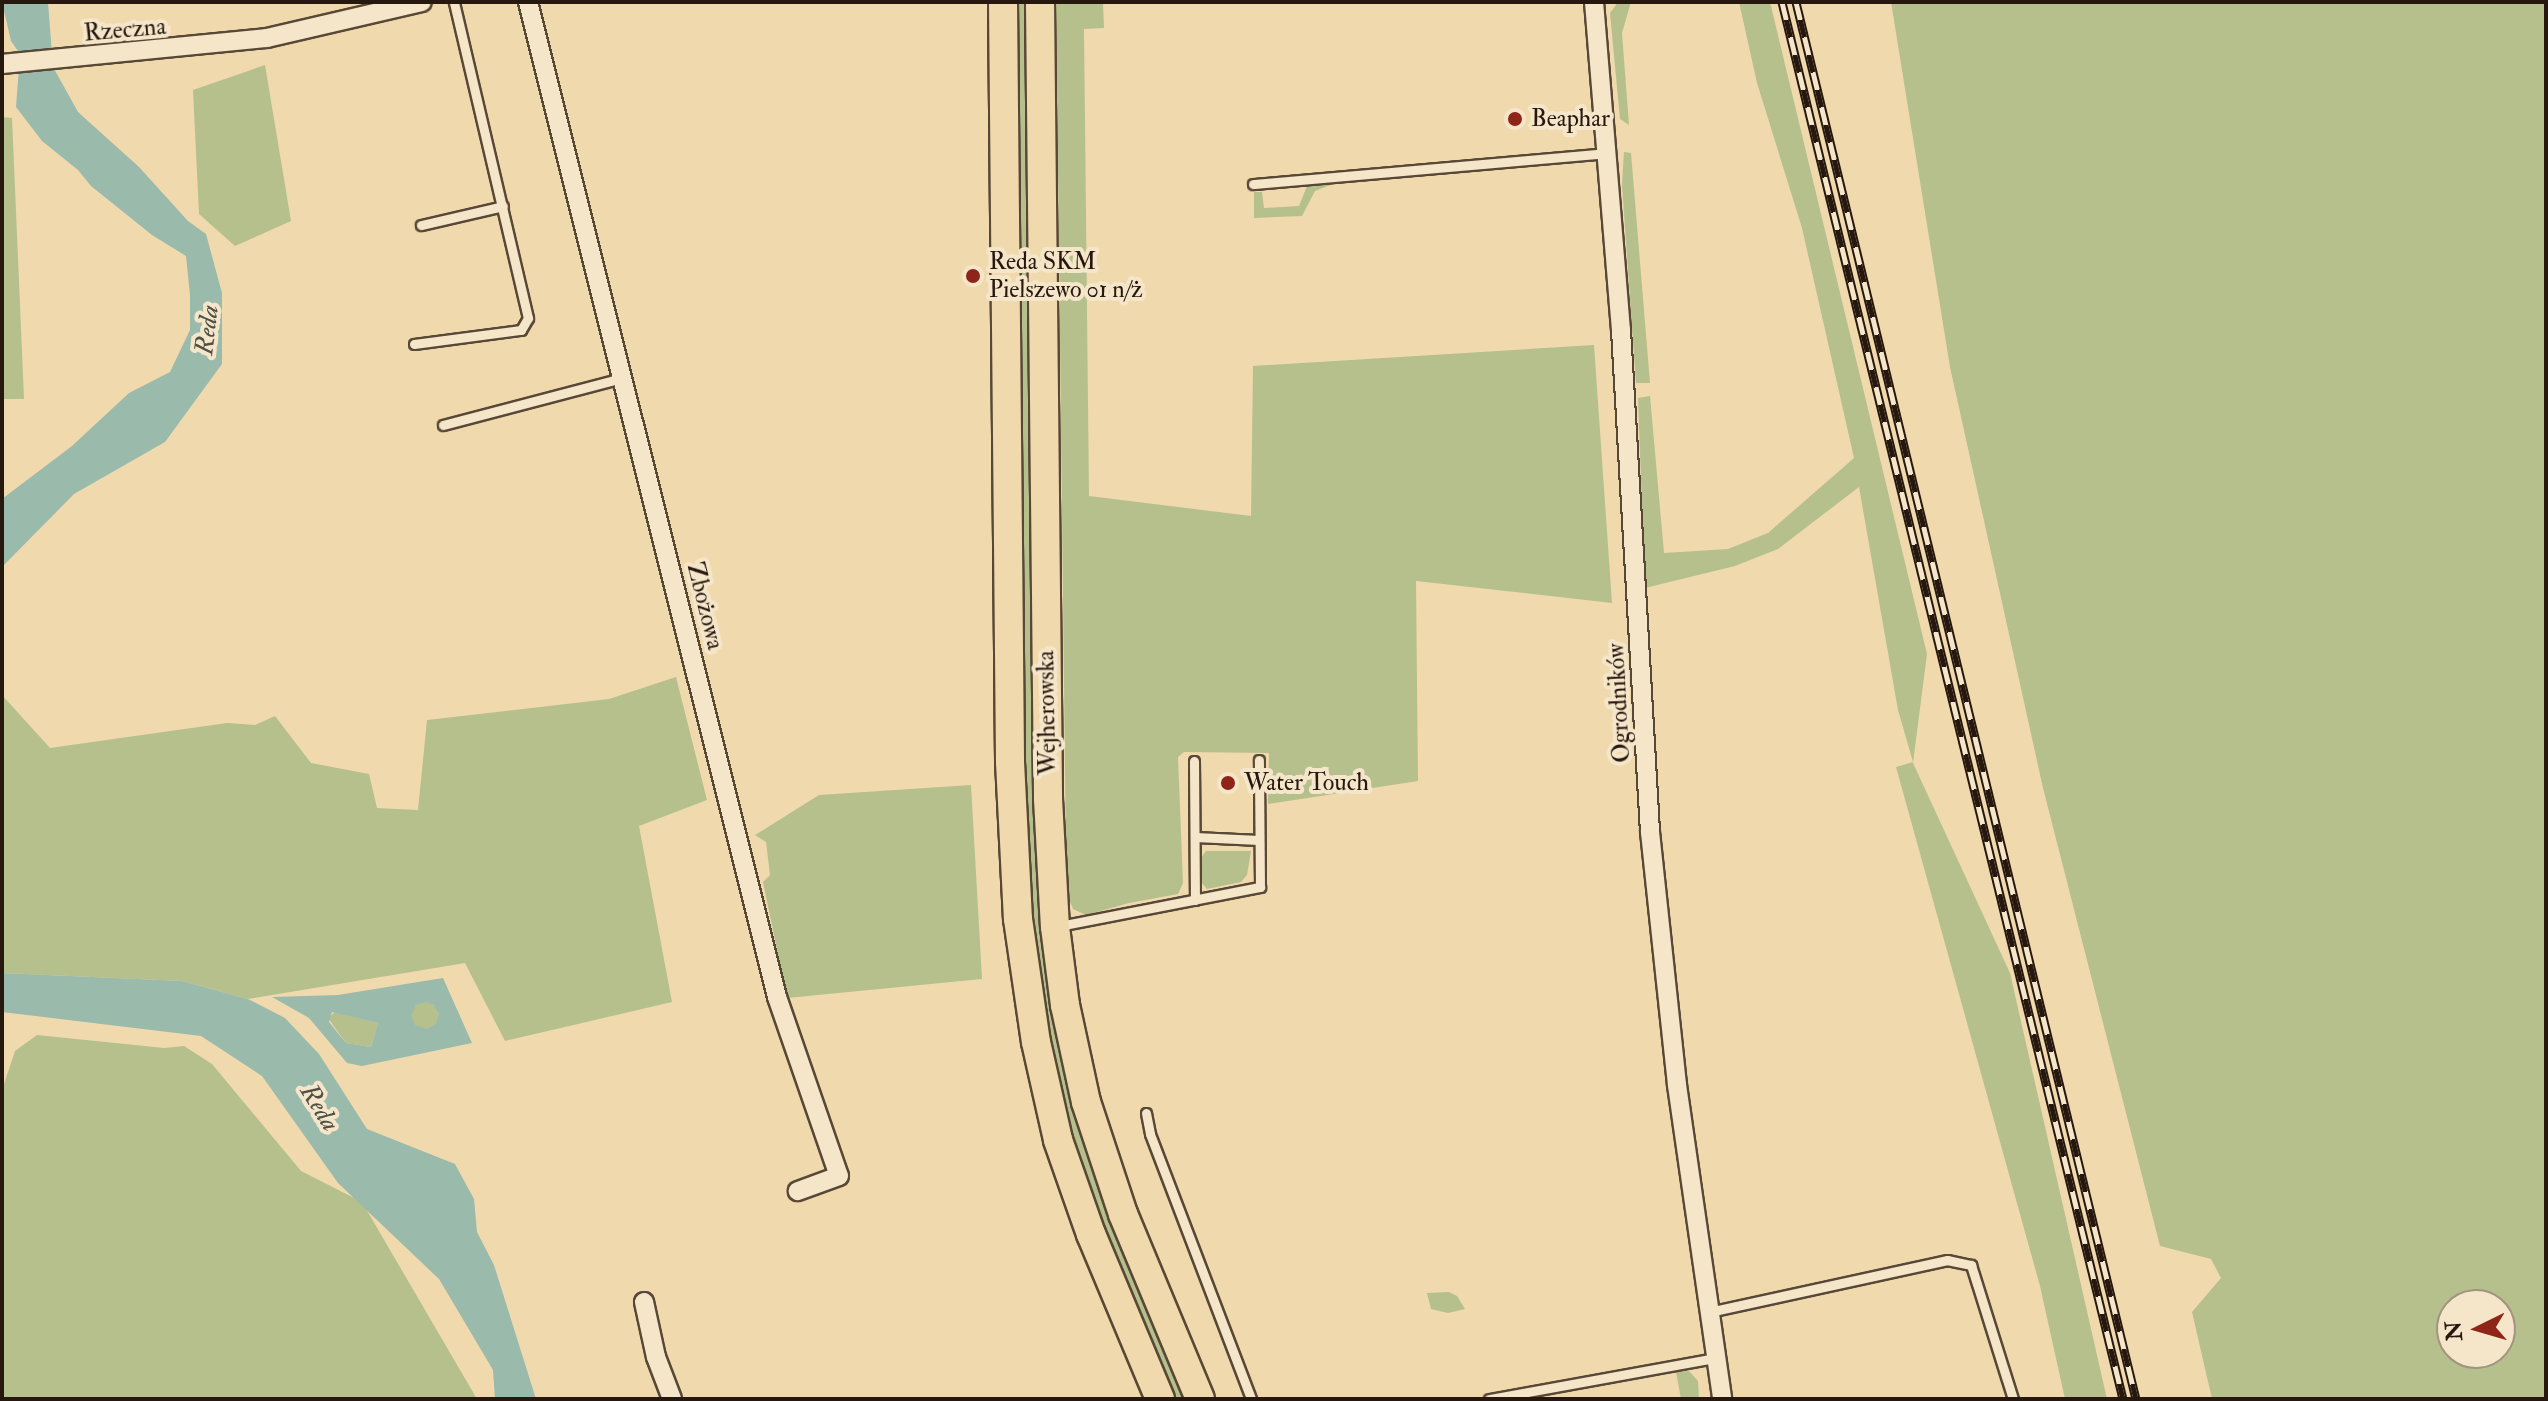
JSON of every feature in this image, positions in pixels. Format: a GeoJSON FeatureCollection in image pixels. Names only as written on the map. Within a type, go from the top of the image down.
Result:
{"type":"FeatureCollection","features":[{"type":"Feature","properties":{"kind":"main road","name":"Wejherowska"},"geometry":{"type":"LineString","coordinates":[[1003,2],[1010,762],[1018,919],[1036,1042],[1058,1140],[1091,1234],[1160,1399]]}},
{"type":"Feature","properties":{"kind":"main road","name":"Wejherowska"},"geometry":{"type":"LineString","coordinates":[[1040,2],[1048,799],[1055,927],[1065,1005],[1086,1102],[1123,1214],[1200,1399]]}},
{"type":"Feature","properties":{"kind":"street","name":"Rzeczna"},"geometry":{"type":"LineString","coordinates":[[6,64],[267,38],[422,2]]}},
{"type":"Feature","properties":{"kind":"street","name":"Zbożowa"},"geometry":{"type":"LineString","coordinates":[[528,2],[777,997],[839,1176],[798,1191]]}},
{"type":"Feature","properties":{"kind":"street","name":"Ogrodników"},"geometry":{"type":"LineString","coordinates":[[1594,2],[1604,153],[1621,330],[1651,846],[1665,991],[1722,1399]]}},
{"type":"Feature","properties":{"kind":"street"},"geometry":{"type":"LineString","coordinates":[[644,1302],[656,1357],[672,1399]]}},
{"type":"Feature","properties":{"kind":"lane"},"geometry":{"type":"LineString","coordinates":[[414,344],[521,330],[528,318],[454,2]]}},
{"type":"Feature","properties":{"kind":"lane"},"geometry":{"type":"LineString","coordinates":[[1253,184],[1604,153]]}},
{"type":"Feature","properties":{"kind":"lane"},"geometry":{"type":"LineString","coordinates":[[421,225],[503,206]]}},
{"type":"Feature","properties":{"kind":"lane"},"geometry":{"type":"LineString","coordinates":[[443,425],[622,378]]}},
{"type":"Feature","properties":{"kind":"lane"},"geometry":{"type":"LineString","coordinates":[[1055,927],[1260,887],[1259,760]]}},
{"type":"Feature","properties":{"kind":"lane"},"geometry":{"type":"LineString","coordinates":[[1194,761],[1195,900]]}},
{"type":"Feature","properties":{"kind":"lane"},"geometry":{"type":"LineString","coordinates":[[1195,837],[1259,840]]}},
{"type":"Feature","properties":{"kind":"lane"},"geometry":{"type":"LineString","coordinates":[[1146,1113],[1150,1134],[1251,1399]]}},
{"type":"Feature","properties":{"kind":"lane"},"geometry":{"type":"LineString","coordinates":[[1708,1313],[1947,1260],[1971,1265],[2013,1399]]}},
{"type":"Feature","properties":{"kind":"lane"},"geometry":{"type":"LineString","coordinates":[[1489,1399],[1715,1358]]}},
{"type":"Feature","properties":{"kind":"green space"},"geometry":{"type":"Polygon","coordinates":[[[1016,2],[1026,2],[1034,780],[1044,956],[1059,1051],[1082,1139],[1185,1399],[1174,1399],[1077,1155],[1052,1055],[1040,978],[1031,902],[1023,721],[1016,2]]]}},
{"type":"Feature","properties":{"kind":"green space"},"geometry":{"type":"Polygon","coordinates":[[[1056,2],[1103,2],[1104,28],[1084,29],[1089,496],[1251,516],[1253,366],[1594,345],[1612,603],[1416,581],[1418,781],[1268,804],[1269,753],[1184,752],[1178,757],[1183,883],[1178,894],[1086,915],[1073,909],[1069,899],[1066,852],[1056,2]]]}},
{"type":"Feature","properties":{"kind":"green space"},"geometry":{"type":"Polygon","coordinates":[[[1618,2],[1631,2],[1622,33],[1629,125],[1620,119],[1610,13],[1618,2]]]}},
{"type":"Feature","properties":{"kind":"green space"},"geometry":{"type":"Polygon","coordinates":[[[1739,2],[1770,2],[1927,654],[1913,763],[2010,973],[2107,1399],[2065,1399],[2040,1286],[1896,767],[1913,762],[1898,710],[1859,487],[1778,549],[1735,566],[1645,588],[1638,398],[1650,396],[1664,553],[1728,549],[1768,533],[1854,458],[1802,228],[1757,83],[1739,2]]]}},
{"type":"Feature","properties":{"kind":"green space"},"geometry":{"type":"Polygon","coordinates":[[[1891,2],[2546,2],[2546,1399],[2212,1399],[2192,1312],[2221,1278],[2211,1259],[2160,1246],[2043,788],[1950,367],[1891,2]]]}},
{"type":"Feature","properties":{"kind":"green space"},"geometry":{"type":"Polygon","coordinates":[[[265,65],[291,221],[235,246],[199,214],[193,90],[265,65]]]}},
{"type":"Feature","properties":{"kind":"green space"},"geometry":{"type":"Polygon","coordinates":[[[2,117],[12,118],[24,399],[2,399],[2,117]]]}},
{"type":"Feature","properties":{"kind":"green space"},"geometry":{"type":"Polygon","coordinates":[[[1624,152],[1631,153],[1650,383],[1636,383],[1622,185],[1624,152]]]}},
{"type":"Feature","properties":{"kind":"green space"},"geometry":{"type":"Polygon","coordinates":[[[1333,184],[1315,191],[1302,216],[1254,218],[1254,192],[1262,192],[1264,208],[1299,206],[1307,186],[1333,184]]]}},
{"type":"Feature","properties":{"kind":"green space"},"geometry":{"type":"Polygon","coordinates":[[[676,677],[707,800],[639,826],[672,1002],[505,1041],[465,963],[248,999],[182,981],[2,973],[2,695],[50,748],[227,723],[255,725],[275,716],[311,763],[369,774],[377,808],[418,810],[427,720],[609,699],[676,677]]]}},
{"type":"Feature","properties":{"kind":"green space"},"geometry":{"type":"Polygon","coordinates":[[[971,785],[982,979],[787,998],[763,882],[770,875],[766,842],[755,835],[819,795],[971,785]]]}},
{"type":"Feature","properties":{"kind":"green space"},"geometry":{"type":"Polygon","coordinates":[[[1206,851],[1251,851],[1247,875],[1241,882],[1207,889],[1201,882],[1200,859],[1206,851]]]}},
{"type":"Feature","properties":{"kind":"green space"},"geometry":{"type":"Polygon","coordinates":[[[425,1002],[435,1006],[439,1016],[435,1026],[425,1030],[415,1026],[411,1016],[415,1006],[425,1002]]]}},
{"type":"Feature","properties":{"kind":"green space"},"geometry":{"type":"Polygon","coordinates":[[[335,1012],[378,1023],[371,1047],[346,1043],[328,1018],[335,1012]]]}},
{"type":"Feature","properties":{"kind":"green space"},"geometry":{"type":"Polygon","coordinates":[[[37,1035],[164,1048],[184,1046],[212,1064],[301,1171],[362,1202],[477,1399],[2,1399],[2,1090],[15,1051],[37,1035]]]}},
{"type":"Feature","properties":{"kind":"green space"},"geometry":{"type":"Polygon","coordinates":[[[1449,1292],[1457,1296],[1465,1309],[1448,1313],[1431,1309],[1427,1293],[1449,1292]]]}},
{"type":"Feature","properties":{"kind":"green space"},"geometry":{"type":"Polygon","coordinates":[[[1689,1371],[1698,1381],[1699,1399],[1681,1399],[1676,1372],[1689,1371]]]}},
{"type":"Feature","properties":{"kind":"water","name":"Reda"},"geometry":{"type":"Polygon","coordinates":[[[2,2],[48,2],[53,67],[78,112],[139,167],[188,221],[206,234],[222,293],[222,364],[165,442],[74,494],[2,567],[2,499],[72,446],[129,393],[170,372],[190,330],[190,295],[186,256],[152,235],[91,186],[78,170],[42,141],[16,107],[20,54],[11,41],[2,2]]]}},
{"type":"Feature","properties":{"kind":"water","name":"Reda"},"geometry":{"type":"Polygon","coordinates":[[[2,973],[182,981],[248,999],[285,1018],[319,1054],[367,1129],[455,1164],[474,1199],[477,1232],[494,1265],[536,1399],[495,1399],[493,1370],[439,1279],[338,1183],[262,1076],[201,1036],[2,1012],[2,973]]]}},
{"type":"Feature","properties":{"kind":"water"},"geometry":{"type":"Polygon","coordinates":[[[443,978],[472,1043],[362,1066],[347,1063],[309,1018],[272,997],[338,995],[443,978]],[[426,1002],[416,1005],[411,1016],[415,1025],[427,1029],[436,1024],[439,1014],[434,1005],[426,1002]],[[332,1012],[329,1022],[346,1043],[371,1047],[378,1023],[332,1012]]]}},
{"type":"Feature","properties":{"kind":"railway"},"geometry":{"type":"LineString","coordinates":[[1782,2],[2123,1399]]}},
{"type":"Feature","properties":{"kind":"railway"},"geometry":{"type":"LineString","coordinates":[[1796,2],[2136,1399]]}},
{"type":"Feature","properties":{"kind":"place","name":"Beaphar"},"geometry":{"type":"Point","coordinates":[1515,119]}},
{"type":"Feature","properties":{"kind":"place","name":"Reda SKM Pielszewo 01 n/ż"},"geometry":{"type":"Point","coordinates":[973,276]}},
{"type":"Feature","properties":{"kind":"place","name":"Water Touch"},"geometry":{"type":"Point","coordinates":[1228,783]}}]}
